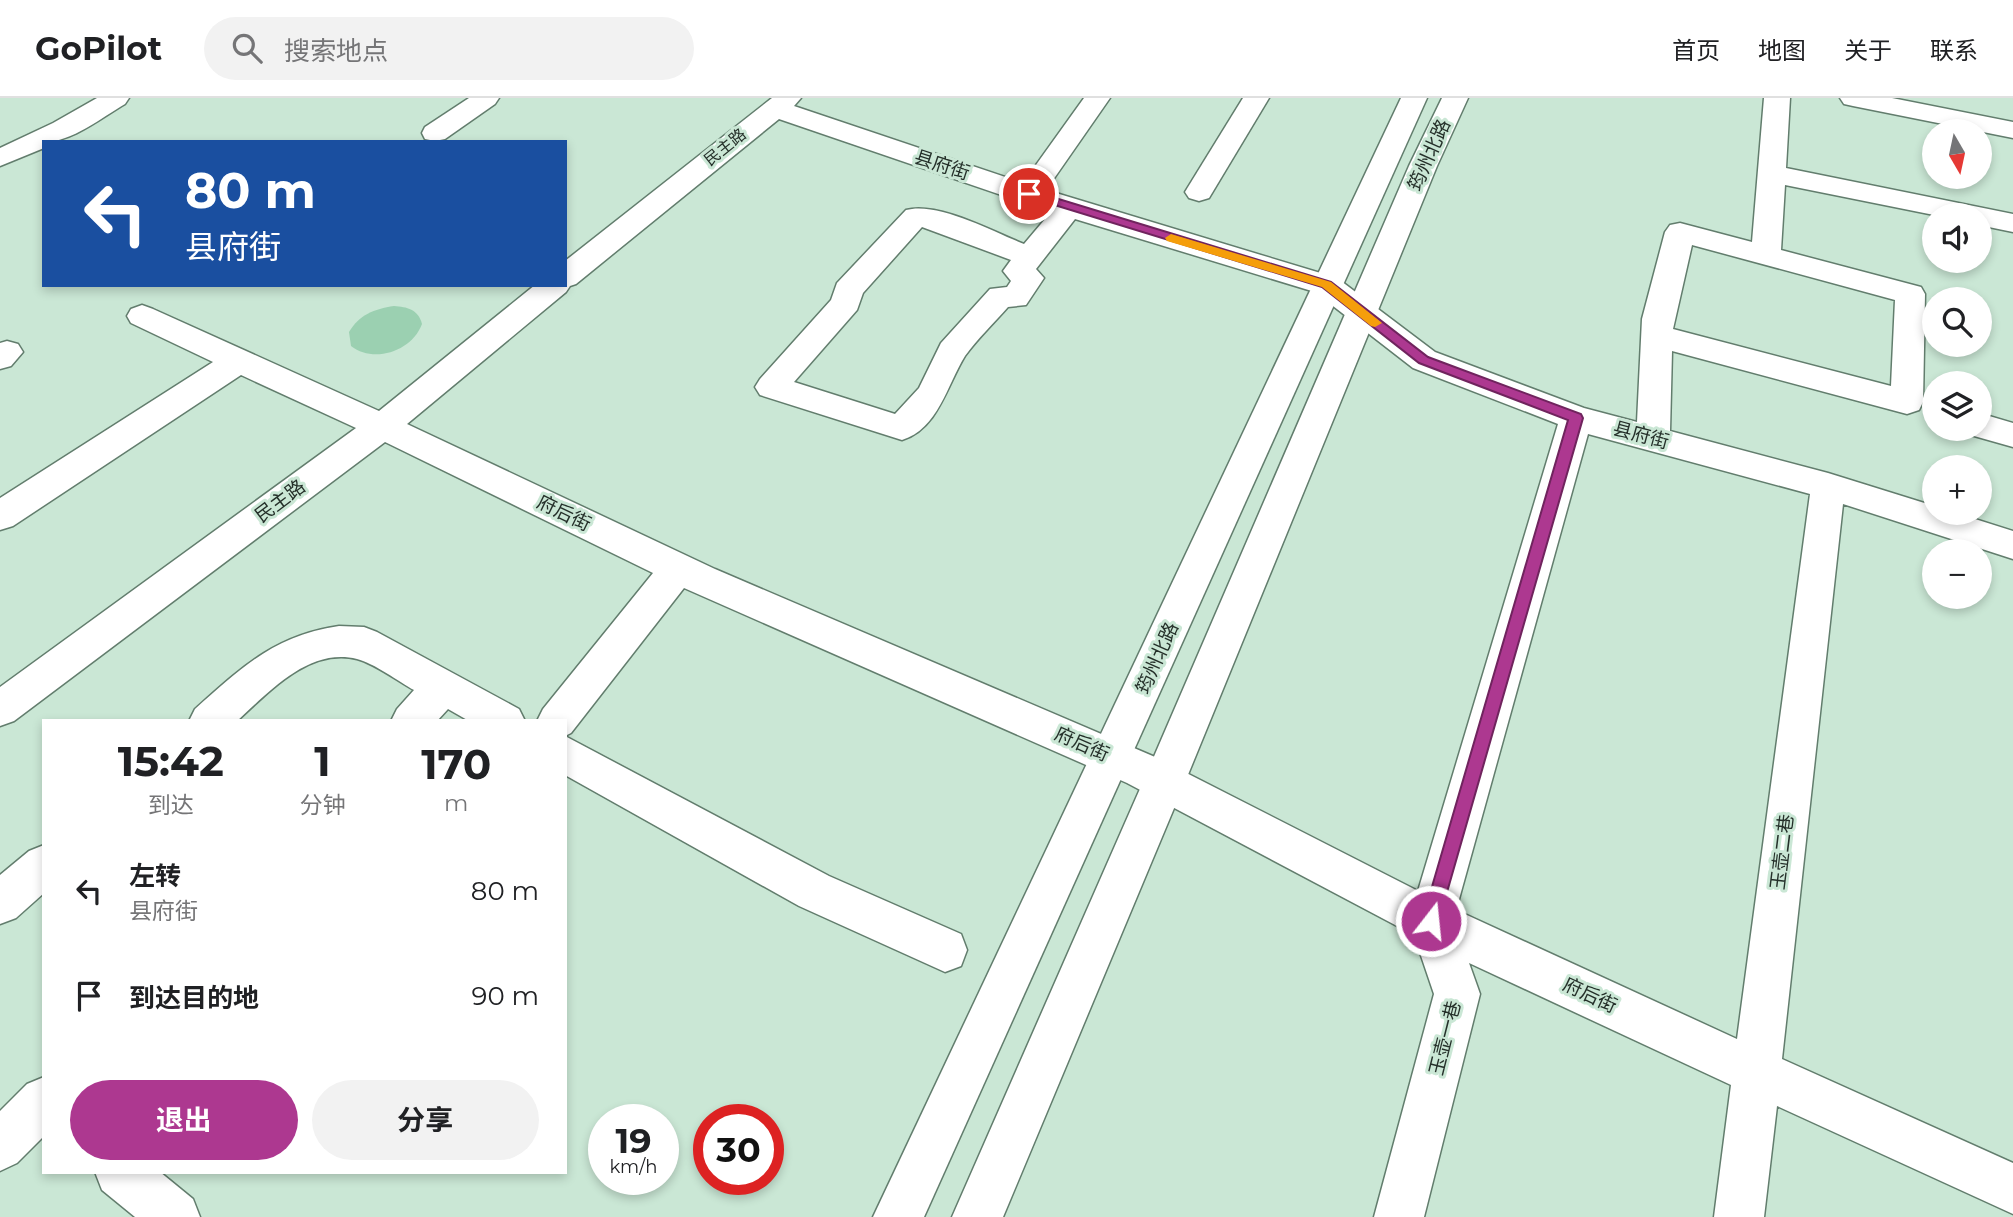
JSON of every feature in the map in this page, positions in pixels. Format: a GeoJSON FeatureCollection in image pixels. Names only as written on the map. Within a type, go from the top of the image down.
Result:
{"type":"FeatureCollection","features":[{"type":"Feature","properties":{"kind":"street"},"geometry":{"type":"LineString","coordinates":[[0,158],[62,130],[116,98]]}},
{"type":"Feature","properties":{"kind":"street"},"geometry":{"type":"LineString","coordinates":[[435,132],[486,98]]}},
{"type":"Feature","properties":{"kind":"street"},"geometry":{"type":"LineString","coordinates":[[1029,194],[1097,98]]}},
{"type":"Feature","properties":{"kind":"street"},"geometry":{"type":"LineString","coordinates":[[1199,192],[1256,98]]}},
{"type":"Feature","properties":{"kind":"street","name":"筠州北路"},"geometry":{"type":"LineString","coordinates":[[898,1217],[1414,98]]}},
{"type":"Feature","properties":{"kind":"street","name":"筠州北路"},"geometry":{"type":"LineString","coordinates":[[977,1217],[1164,782],[1423,166],[1455,98]]}},
{"type":"Feature","properties":{"kind":"street"},"geometry":{"type":"LineString","coordinates":[[1766,255],[1777,98]]}},
{"type":"Feature","properties":{"kind":"street"},"geometry":{"type":"LineString","coordinates":[[1853,98],[2013,130]]}},
{"type":"Feature","properties":{"kind":"street","name":"县府街"},"geometry":{"type":"LineString","coordinates":[[781,103],[1069,208],[1326,285],[1424,360],[1576,418],[1828,486],[2013,545]]}},
{"type":"Feature","properties":{"kind":"street","name":"民主路"},"geometry":{"type":"LineString","coordinates":[[567,275],[781,103]]}},
{"type":"Feature","properties":{"kind":"street"},"geometry":{"type":"LineString","coordinates":[[1772,174],[1922,204]]}},
{"type":"Feature","properties":{"kind":"street"},"geometry":{"type":"LineString","coordinates":[[1030,257],[942,222],[916,216],[848,290],[846,303],[771,387],[902,428],[932,394],[952,351],[1001,296],[1015,298],[1029,278],[1018,271],[1030,257],[1069,208]]}},
{"type":"Feature","properties":{"kind":"street"},"geometry":{"type":"LineString","coordinates":[[1992,218],[2013,222]]}},
{"type":"Feature","properties":{"kind":"street"},"geometry":{"type":"LineString","coordinates":[[1653,439],[1657,336],[1658,319],[1680,232],[1910,294],[1921,406],[1657,336]]}},
{"type":"Feature","properties":{"kind":"street","name":"民主路"},"geometry":{"type":"LineString","coordinates":[[2,704],[382,426],[553,287]]}},
{"type":"Feature","properties":{"kind":"street","name":"府后街"},"geometry":{"type":"LineString","coordinates":[[142,316],[382,426],[678,568],[1111,757],[1431,921],[2013,1189]]}},
{"type":"Feature","properties":{"kind":"street"},"geometry":{"type":"LineString","coordinates":[[8,500],[238,361]]}},
{"type":"Feature","properties":{"kind":"street"},"geometry":{"type":"LineString","coordinates":[[1431,921],[1576,418]]}},
{"type":"Feature","properties":{"kind":"street"},"geometry":{"type":"LineString","coordinates":[[1992,429],[2013,435]]}},
{"type":"Feature","properties":{"kind":"street","name":"玉壶二巷"},"geometry":{"type":"LineString","coordinates":[[1739,1217],[1828,486]]}},
{"type":"Feature","properties":{"kind":"street"},"geometry":{"type":"LineString","coordinates":[[559,719],[678,568]]}},
{"type":"Feature","properties":{"kind":"street"},"geometry":{"type":"LineString","coordinates":[[211,719],[293,652],[329,643],[364,643],[501,719]]}},
{"type":"Feature","properties":{"kind":"street"},"geometry":{"type":"LineString","coordinates":[[413,719],[443,687]]}},
{"type":"Feature","properties":{"kind":"street"},"geometry":{"type":"LineString","coordinates":[[567,755],[814,891],[945,950]]}},
{"type":"Feature","properties":{"kind":"street"},"geometry":{"type":"LineString","coordinates":[[0,903],[42,867]]}},
{"type":"Feature","properties":{"kind":"street","name":"玉壶一巷"},"geometry":{"type":"LineString","coordinates":[[1399,1217],[1457,994],[1431,921]]}},
{"type":"Feature","properties":{"kind":"street"},"geometry":{"type":"LineString","coordinates":[[0,1146],[42,1106]]}},
{"type":"Feature","properties":{"kind":"street"},"geometry":{"type":"LineString","coordinates":[[122,1174],[175,1217]]}},
{"type":"Feature","properties":{"kind":"green space"},"geometry":{"type":"Polygon","coordinates":[[[394,306],[411,310],[420,319],[422,324],[410,341],[401,348],[381,354],[370,354],[351,346],[349,332],[357,321],[374,311],[394,306]]]}},
{"type":"Feature","properties":{"kind":"slow traffic"},"geometry":{"type":"LineString","coordinates":[[1171,238],[1326,285],[1375,323]]}},
{"type":"Feature","properties":{"kind":"route"},"geometry":{"type":"LineString","coordinates":[[1029,194],[1326,285],[1424,360],[1576,418],[1431,921]]}}]}
